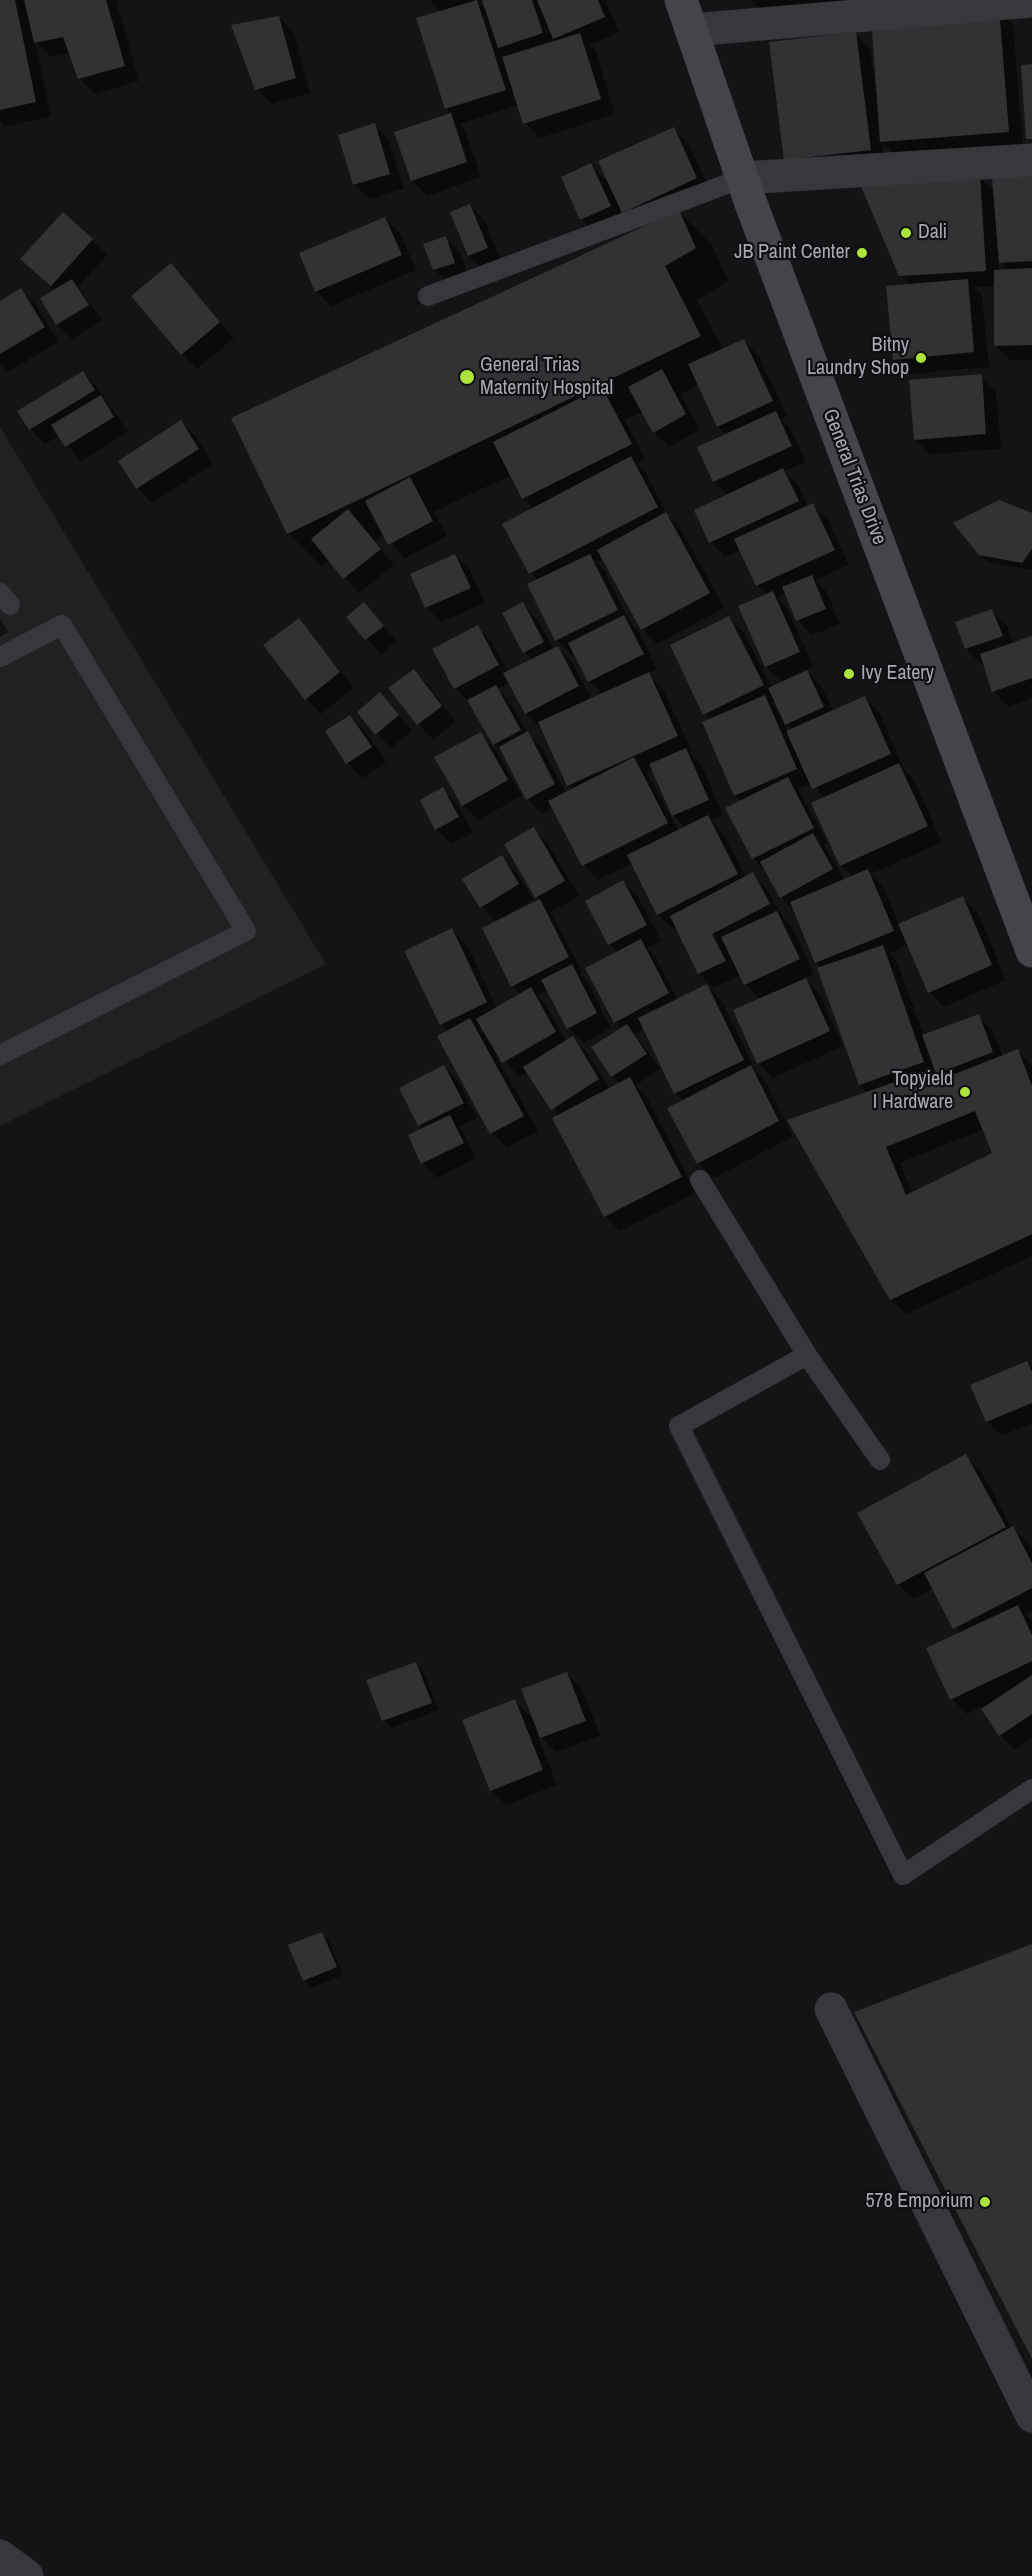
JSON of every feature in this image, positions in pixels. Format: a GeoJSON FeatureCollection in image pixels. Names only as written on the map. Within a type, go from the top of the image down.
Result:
{"type":"FeatureCollection","features":[{"type":"Feature","properties":{"kind":"main road","name":"General Trias Drive"},"geometry":{"type":"LineString","coordinates":[[681,0],[743,178],[1032,951]]}},
{"type":"Feature","properties":{"kind":"street"},"geometry":{"type":"LineString","coordinates":[[691,30],[1032,1]]}},
{"type":"Feature","properties":{"kind":"street"},"geometry":{"type":"LineString","coordinates":[[743,178],[1032,160]]}},
{"type":"Feature","properties":{"kind":"street"},"geometry":{"type":"LineString","coordinates":[[831,2009],[1032,2416]]}},
{"type":"Feature","properties":{"kind":"street"},"geometry":{"type":"LineString","coordinates":[[0,2556],[27,2576]]}},
{"type":"Feature","properties":{"kind":"lane"},"geometry":{"type":"LineString","coordinates":[[429,296],[743,178]]}},
{"type":"Feature","properties":{"kind":"lane"},"geometry":{"type":"LineString","coordinates":[[0,657],[62,625],[246,931],[0,1055]]}},
{"type":"Feature","properties":{"kind":"lane"},"geometry":{"type":"LineString","coordinates":[[700,1180],[807,1355],[880,1460]]}},
{"type":"Feature","properties":{"kind":"lane"},"geometry":{"type":"LineString","coordinates":[[807,1355],[679,1426],[903,1875],[1032,1789]]}},
{"type":"Feature","properties":{"kind":"shaded area"},"geometry":{"type":"Polygon","coordinates":[[[0,427],[326,964],[0,1126],[0,427]]]}},
{"type":"Feature","properties":{"kind":"building"},"geometry":{"type":"Polygon","coordinates":[[[0,0],[15,0],[36,102],[0,110],[0,0]]]}},
{"type":"Feature","properties":{"kind":"building"},"geometry":{"type":"Polygon","coordinates":[[[24,0],[106,0],[125,66],[78,79],[63,37],[34,43],[24,0]]]}},
{"type":"Feature","properties":{"kind":"building"},"geometry":{"type":"Polygon","coordinates":[[[477,0],[506,90],[445,109],[416,18],[477,0]]]}},
{"type":"Feature","properties":{"kind":"building"},"geometry":{"type":"Polygon","coordinates":[[[482,0],[532,0],[543,33],[498,48],[482,0]]]}},
{"type":"Feature","properties":{"kind":"building"},"geometry":{"type":"Polygon","coordinates":[[[537,0],[598,0],[605,17],[553,39],[537,0]]]}},
{"type":"Feature","properties":{"kind":"building"},"geometry":{"type":"Polygon","coordinates":[[[999,7],[1009,132],[880,142],[871,17],[999,7]]]}},
{"type":"Feature","properties":{"kind":"building"},"geometry":{"type":"Polygon","coordinates":[[[279,16],[296,78],[255,90],[231,25],[279,16]]]}},
{"type":"Feature","properties":{"kind":"building"},"geometry":{"type":"Polygon","coordinates":[[[856,32],[871,150],[784,160],[769,42],[856,32]]]}},
{"type":"Feature","properties":{"kind":"building"},"geometry":{"type":"Polygon","coordinates":[[[580,33],[601,99],[523,124],[502,57],[580,33]]]}},
{"type":"Feature","properties":{"kind":"building"},"geometry":{"type":"Polygon","coordinates":[[[1032,64],[1032,139],[1026,139],[1021,65],[1032,64]]]}},
{"type":"Feature","properties":{"kind":"building"},"geometry":{"type":"Polygon","coordinates":[[[451,113],[467,162],[411,181],[394,132],[451,113]]]}},
{"type":"Feature","properties":{"kind":"building"},"geometry":{"type":"Polygon","coordinates":[[[375,123],[390,174],[353,185],[338,135],[375,123]]]}},
{"type":"Feature","properties":{"kind":"building"},"geometry":{"type":"Polygon","coordinates":[[[674,127],[697,178],[622,213],[598,161],[674,127]]]}},
{"type":"Feature","properties":{"kind":"building"},"geometry":{"type":"Polygon","coordinates":[[[591,163],[611,206],[580,220],[561,177],[591,163]]]}},
{"type":"Feature","properties":{"kind":"building"},"geometry":{"type":"Polygon","coordinates":[[[1032,174],[1032,261],[999,263],[992,177],[1032,174]]]}},
{"type":"Feature","properties":{"kind":"building"},"geometry":{"type":"Polygon","coordinates":[[[980,175],[986,271],[899,276],[860,184],[980,175]]]}},
{"type":"Feature","properties":{"kind":"building"},"geometry":{"type":"Polygon","coordinates":[[[470,204],[488,248],[468,256],[450,212],[470,204]]]}},
{"type":"Feature","properties":{"kind":"building","name":"General Trias Maternity Hospital"},"geometry":{"type":"Polygon","coordinates":[[[679,210],[696,248],[665,266],[701,336],[287,534],[231,418],[679,210]]]}},
{"type":"Feature","properties":{"kind":"building"},"geometry":{"type":"Polygon","coordinates":[[[63,212],[93,239],[51,286],[20,259],[63,212]]]}},
{"type":"Feature","properties":{"kind":"building"},"geometry":{"type":"Polygon","coordinates":[[[385,217],[402,255],[315,292],[299,253],[385,217]]]}},
{"type":"Feature","properties":{"kind":"building"},"geometry":{"type":"Polygon","coordinates":[[[446,236],[455,263],[433,270],[423,244],[446,236]]]}},
{"type":"Feature","properties":{"kind":"building"},"geometry":{"type":"Polygon","coordinates":[[[171,263],[220,322],[181,355],[131,296],[171,263]]]}},
{"type":"Feature","properties":{"kind":"building"},"geometry":{"type":"Polygon","coordinates":[[[1032,268],[1032,345],[994,346],[994,270],[1032,268]]]}},
{"type":"Feature","properties":{"kind":"building"},"geometry":{"type":"Polygon","coordinates":[[[72,279],[89,305],[56,325],[40,298],[72,279]]]}},
{"type":"Feature","properties":{"kind":"building"},"geometry":{"type":"Polygon","coordinates":[[[968,279],[974,352],[893,360],[886,286],[968,279]]]}},
{"type":"Feature","properties":{"kind":"building"},"geometry":{"type":"Polygon","coordinates":[[[21,288],[45,327],[0,354],[0,301],[21,288]]]}},
{"type":"Feature","properties":{"kind":"building"},"geometry":{"type":"Polygon","coordinates":[[[744,339],[773,401],[717,427],[688,364],[744,339]]]}},
{"type":"Feature","properties":{"kind":"building"},"geometry":{"type":"Polygon","coordinates":[[[662,369],[686,414],[653,433],[628,387],[662,369]]]}},
{"type":"Feature","properties":{"kind":"building"},"geometry":{"type":"Polygon","coordinates":[[[83,371],[95,390],[29,430],[17,411],[83,371]]]}},
{"type":"Feature","properties":{"kind":"building"},"geometry":{"type":"Polygon","coordinates":[[[982,374],[986,434],[914,440],[909,380],[982,374]]]}},
{"type":"Feature","properties":{"kind":"building"},"geometry":{"type":"Polygon","coordinates":[[[602,387],[632,444],[522,499],[493,442],[602,387]]]}},
{"type":"Feature","properties":{"kind":"building"},"geometry":{"type":"Polygon","coordinates":[[[101,395],[114,417],[65,447],[51,425],[101,395]]]}},
{"type":"Feature","properties":{"kind":"building"},"geometry":{"type":"Polygon","coordinates":[[[776,411],[792,446],[713,482],[697,447],[776,411]]]}},
{"type":"Feature","properties":{"kind":"building"},"geometry":{"type":"Polygon","coordinates":[[[181,420],[199,449],[136,489],[118,461],[181,420]]]}},
{"type":"Feature","properties":{"kind":"building"},"geometry":{"type":"Polygon","coordinates":[[[631,456],[658,507],[529,574],[502,524],[631,456]]]}},
{"type":"Feature","properties":{"kind":"building"},"geometry":{"type":"Polygon","coordinates":[[[783,468],[799,501],[709,543],[694,510],[783,468]]]}},
{"type":"Feature","properties":{"kind":"building"},"geometry":{"type":"Polygon","coordinates":[[[410,477],[433,521],[388,545],[365,501],[410,477]]]}},
{"type":"Feature","properties":{"kind":"building"},"geometry":{"type":"Polygon","coordinates":[[[999,500],[1032,513],[1032,549],[1022,563],[979,555],[953,523],[999,500]]]}},
{"type":"Feature","properties":{"kind":"building"},"geometry":{"type":"Polygon","coordinates":[[[813,503],[835,550],[756,586],[734,539],[813,503]]]}},
{"type":"Feature","properties":{"kind":"building"},"geometry":{"type":"Polygon","coordinates":[[[348,509],[381,549],[343,579],[311,539],[348,509]]]}},
{"type":"Feature","properties":{"kind":"building"},"geometry":{"type":"Polygon","coordinates":[[[666,512],[710,593],[641,630],[597,550],[666,512]]]}},
{"type":"Feature","properties":{"kind":"building"},"geometry":{"type":"Polygon","coordinates":[[[455,554],[471,588],[425,608],[410,574],[455,554]]]}},
{"type":"Feature","properties":{"kind":"building"},"geometry":{"type":"Polygon","coordinates":[[[590,554],[618,610],[555,641],[527,584],[590,554]]]}},
{"type":"Feature","properties":{"kind":"building"},"geometry":{"type":"Polygon","coordinates":[[[812,575],[826,609],[796,621],[782,587],[812,575]]]}},
{"type":"Feature","properties":{"kind":"building"},"geometry":{"type":"Polygon","coordinates":[[[773,591],[800,652],[765,667],[738,606],[773,591]]]}},
{"type":"Feature","properties":{"kind":"building"},"geometry":{"type":"Polygon","coordinates":[[[364,602],[384,626],[365,640],[346,617],[364,602]]]}},
{"type":"Feature","properties":{"kind":"building"},"geometry":{"type":"Polygon","coordinates":[[[523,602],[544,642],[523,653],[502,613],[523,602]]]}},
{"type":"Feature","properties":{"kind":"building"},"geometry":{"type":"Polygon","coordinates":[[[992,609],[1003,636],[965,649],[955,622],[992,609]]]}},
{"type":"Feature","properties":{"kind":"building"},"geometry":{"type":"Polygon","coordinates":[[[624,615],[644,654],[588,682],[568,643],[624,615]]]}},
{"type":"Feature","properties":{"kind":"building"},"geometry":{"type":"Polygon","coordinates":[[[729,616],[764,685],[703,715],[670,645],[729,616]]]}},
{"type":"Feature","properties":{"kind":"building"},"geometry":{"type":"Polygon","coordinates":[[[299,618],[340,672],[305,700],[263,645],[299,618]]]}},
{"type":"Feature","properties":{"kind":"building"},"geometry":{"type":"Polygon","coordinates":[[[478,625],[499,665],[454,689],[432,649],[478,625]]]}},
{"type":"Feature","properties":{"kind":"building"},"geometry":{"type":"Polygon","coordinates":[[[1032,636],[1032,678],[992,692],[980,654],[1032,636]]]}},
{"type":"Feature","properties":{"kind":"building"},"geometry":{"type":"Polygon","coordinates":[[[558,646],[579,686],[525,714],[503,673],[558,646]]]}},
{"type":"Feature","properties":{"kind":"building"},"geometry":{"type":"Polygon","coordinates":[[[414,669],[442,706],[417,725],[388,688],[414,669]]]}},
{"type":"Feature","properties":{"kind":"building"},"geometry":{"type":"Polygon","coordinates":[[[807,670],[824,707],[785,725],[768,688],[807,670]]]}},
{"type":"Feature","properties":{"kind":"building"},"geometry":{"type":"Polygon","coordinates":[[[649,672],[678,736],[567,786],[538,722],[649,672]]]}},
{"type":"Feature","properties":{"kind":"building"},"geometry":{"type":"Polygon","coordinates":[[[496,685],[521,730],[493,745],[467,700],[496,685]]]}},
{"type":"Feature","properties":{"kind":"building"},"geometry":{"type":"Polygon","coordinates":[[[380,692],[399,715],[375,735],[357,712],[380,692]]]}},
{"type":"Feature","properties":{"kind":"building"},"geometry":{"type":"Polygon","coordinates":[[[765,695],[797,769],[734,796],[702,722],[765,695]]]}},
{"type":"Feature","properties":{"kind":"building"},"geometry":{"type":"Polygon","coordinates":[[[865,696],[891,754],[812,789],[786,731],[865,696]]]}},
{"type":"Feature","properties":{"kind":"building"},"geometry":{"type":"Polygon","coordinates":[[[350,715],[372,747],[346,764],[325,731],[350,715]]]}},
{"type":"Feature","properties":{"kind":"building"},"geometry":{"type":"Polygon","coordinates":[[[528,731],[555,784],[526,800],[499,747],[528,731]]]}},
{"type":"Feature","properties":{"kind":"building"},"geometry":{"type":"Polygon","coordinates":[[[481,732],[508,780],[462,806],[434,757],[481,732]]]}},
{"type":"Feature","properties":{"kind":"building"},"geometry":{"type":"Polygon","coordinates":[[[686,748],[709,800],[672,816],[649,764],[686,748]]]}},
{"type":"Feature","properties":{"kind":"building"},"geometry":{"type":"Polygon","coordinates":[[[634,757],[668,823],[582,866],[548,801],[634,757]]]}},
{"type":"Feature","properties":{"kind":"building"},"geometry":{"type":"Polygon","coordinates":[[[899,763],[928,826],[840,866],[811,803],[899,763]]]}},
{"type":"Feature","properties":{"kind":"building"},"geometry":{"type":"Polygon","coordinates":[[[788,777],[814,828],[752,859],[725,808],[788,777]]]}},
{"type":"Feature","properties":{"kind":"building"},"geometry":{"type":"Polygon","coordinates":[[[443,787],[459,817],[435,830],[420,800],[443,787]]]}},
{"type":"Feature","properties":{"kind":"building"},"geometry":{"type":"Polygon","coordinates":[[[708,815],[738,874],[657,915],[627,855],[708,815]]]}},
{"type":"Feature","properties":{"kind":"building"},"geometry":{"type":"Polygon","coordinates":[[[534,827],[565,881],[535,898],[504,844],[534,827]]]}},
{"type":"Feature","properties":{"kind":"building"},"geometry":{"type":"Polygon","coordinates":[[[813,833],[833,869],[780,898],[760,862],[813,833]]]}},
{"type":"Feature","properties":{"kind":"building"},"geometry":{"type":"Polygon","coordinates":[[[502,855],[519,884],[480,908],[462,879],[502,855]]]}},
{"type":"Feature","properties":{"kind":"building"},"geometry":{"type":"Polygon","coordinates":[[[868,869],[894,931],[815,963],[790,902],[868,869]]]}},
{"type":"Feature","properties":{"kind":"building"},"geometry":{"type":"Polygon","coordinates":[[[753,872],[770,904],[712,934],[726,961],[698,974],[670,916],[753,872]]]}},
{"type":"Feature","properties":{"kind":"building"},"geometry":{"type":"Polygon","coordinates":[[[623,880],[647,925],[608,945],[585,901],[623,880]]]}},
{"type":"Feature","properties":{"kind":"building"},"geometry":{"type":"Polygon","coordinates":[[[963,896],[992,965],[928,993],[898,924],[963,896]]]}},
{"type":"Feature","properties":{"kind":"building"},"geometry":{"type":"Polygon","coordinates":[[[540,899],[569,957],[511,987],[482,928],[540,899]]]}},
{"type":"Feature","properties":{"kind":"building"},"geometry":{"type":"Polygon","coordinates":[[[777,911],[800,959],[744,985],[721,937],[777,911]]]}},
{"type":"Feature","properties":{"kind":"building"},"geometry":{"type":"Polygon","coordinates":[[[452,928],[487,1002],[440,1025],[404,951],[452,928]]]}},
{"type":"Feature","properties":{"kind":"building"},"geometry":{"type":"Polygon","coordinates":[[[641,939],[669,993],[614,1023],[585,968],[641,939]]]}},
{"type":"Feature","properties":{"kind":"building"},"geometry":{"type":"Polygon","coordinates":[[[883,945],[924,1062],[859,1085],[817,968],[883,945]]]}},
{"type":"Feature","properties":{"kind":"building"},"geometry":{"type":"Polygon","coordinates":[[[572,964],[597,1013],[567,1029],[541,980],[572,964]]]}},
{"type":"Feature","properties":{"kind":"building"},"geometry":{"type":"Polygon","coordinates":[[[806,978],[830,1031],[757,1064],[733,1010],[806,978]]]}},
{"type":"Feature","properties":{"kind":"building"},"geometry":{"type":"Polygon","coordinates":[[[707,984],[744,1060],[674,1094],[638,1018],[707,984]]]}},
{"type":"Feature","properties":{"kind":"building"},"geometry":{"type":"Polygon","coordinates":[[[531,987],[556,1032],[502,1063],[476,1019],[531,987]]]}},
{"type":"Feature","properties":{"kind":"building"},"geometry":{"type":"Polygon","coordinates":[[[979,1014],[993,1052],[936,1074],[922,1035],[979,1014]]]}},
{"type":"Feature","properties":{"kind":"building"},"geometry":{"type":"Polygon","coordinates":[[[470,1018],[524,1116],[490,1134],[437,1036],[470,1018]]]}},
{"type":"Feature","properties":{"kind":"building"},"geometry":{"type":"Polygon","coordinates":[[[627,1024],[647,1054],[611,1077],[591,1047],[627,1024]]]}},
{"type":"Feature","properties":{"kind":"building"},"geometry":{"type":"Polygon","coordinates":[[[573,1036],[599,1079],[551,1110],[523,1067],[573,1036]]]}},
{"type":"Feature","properties":{"kind":"building"},"geometry":{"type":"Polygon","coordinates":[[[1018,1049],[1032,1086],[1032,1234],[890,1300],[787,1120],[923,1072],[927,1085],[1018,1049]],[[975,1111],[886,1147],[906,1195],[992,1153],[975,1111]]]}},
{"type":"Feature","properties":{"kind":"building"},"geometry":{"type":"Polygon","coordinates":[[[444,1065],[464,1103],[418,1126],[399,1088],[444,1065]]]}},
{"type":"Feature","properties":{"kind":"building"},"geometry":{"type":"Polygon","coordinates":[[[751,1065],[779,1121],[697,1164],[667,1108],[751,1065]]]}},
{"type":"Feature","properties":{"kind":"building"},"geometry":{"type":"Polygon","coordinates":[[[630,1077],[682,1177],[604,1217],[552,1118],[630,1077]]]}},
{"type":"Feature","properties":{"kind":"building"},"geometry":{"type":"Polygon","coordinates":[[[450,1115],[464,1143],[421,1164],[408,1135],[450,1115]]]}},
{"type":"Feature","properties":{"kind":"building"},"geometry":{"type":"Polygon","coordinates":[[[1027,1361],[1032,1372],[1032,1403],[986,1422],[970,1385],[1027,1361]]]}},
{"type":"Feature","properties":{"kind":"building"},"geometry":{"type":"Polygon","coordinates":[[[966,1454],[1006,1527],[897,1585],[857,1513],[966,1454]]]}},
{"type":"Feature","properties":{"kind":"building"},"geometry":{"type":"Polygon","coordinates":[[[1013,1526],[1032,1563],[1032,1588],[953,1629],[924,1573],[1013,1526]]]}},
{"type":"Feature","properties":{"kind":"building"},"geometry":{"type":"Polygon","coordinates":[[[1018,1605],[1032,1635],[1032,1661],[950,1700],[926,1648],[1018,1605]]]}},
{"type":"Feature","properties":{"kind":"building"},"geometry":{"type":"Polygon","coordinates":[[[416,1662],[432,1703],[382,1721],[366,1680],[416,1662]]]}},
{"type":"Feature","properties":{"kind":"building"},"geometry":{"type":"Polygon","coordinates":[[[567,1672],[586,1721],[540,1738],[521,1689],[567,1672]]]}},
{"type":"Feature","properties":{"kind":"building"},"geometry":{"type":"Polygon","coordinates":[[[1032,1675],[1032,1714],[999,1736],[981,1709],[1032,1675]]]}},
{"type":"Feature","properties":{"kind":"building"},"geometry":{"type":"Polygon","coordinates":[[[515,1699],[543,1770],[490,1791],[462,1720],[515,1699]]]}},
{"type":"Feature","properties":{"kind":"building"},"geometry":{"type":"Polygon","coordinates":[[[322,1932],[337,1967],[303,1981],[288,1945],[322,1932]]]}},
{"type":"Feature","properties":{"kind":"building","name":"578 Emporium"},"geometry":{"type":"Polygon","coordinates":[[[1032,1944],[1032,2359],[854,2012],[1032,1944]]]}},
{"type":"Feature","properties":{"kind":"place","name":"Dali"},"geometry":{"type":"Point","coordinates":[906,233]}},
{"type":"Feature","properties":{"kind":"place","name":"JB Paint Center"},"geometry":{"type":"Point","coordinates":[862,253]}},
{"type":"Feature","properties":{"kind":"place","name":"Bitny Laundry Shop"},"geometry":{"type":"Point","coordinates":[921,358]}},
{"type":"Feature","properties":{"kind":"place","name":"General Trias Maternity Hospital"},"geometry":{"type":"Point","coordinates":[467,377]}},
{"type":"Feature","properties":{"kind":"place","name":"Ivy Eatery"},"geometry":{"type":"Point","coordinates":[849,674]}},
{"type":"Feature","properties":{"kind":"place","name":"Topyield I Hardware"},"geometry":{"type":"Point","coordinates":[965,1092]}},
{"type":"Feature","properties":{"kind":"place","name":"578 Emporium"},"geometry":{"type":"Point","coordinates":[985,2202]}}]}
